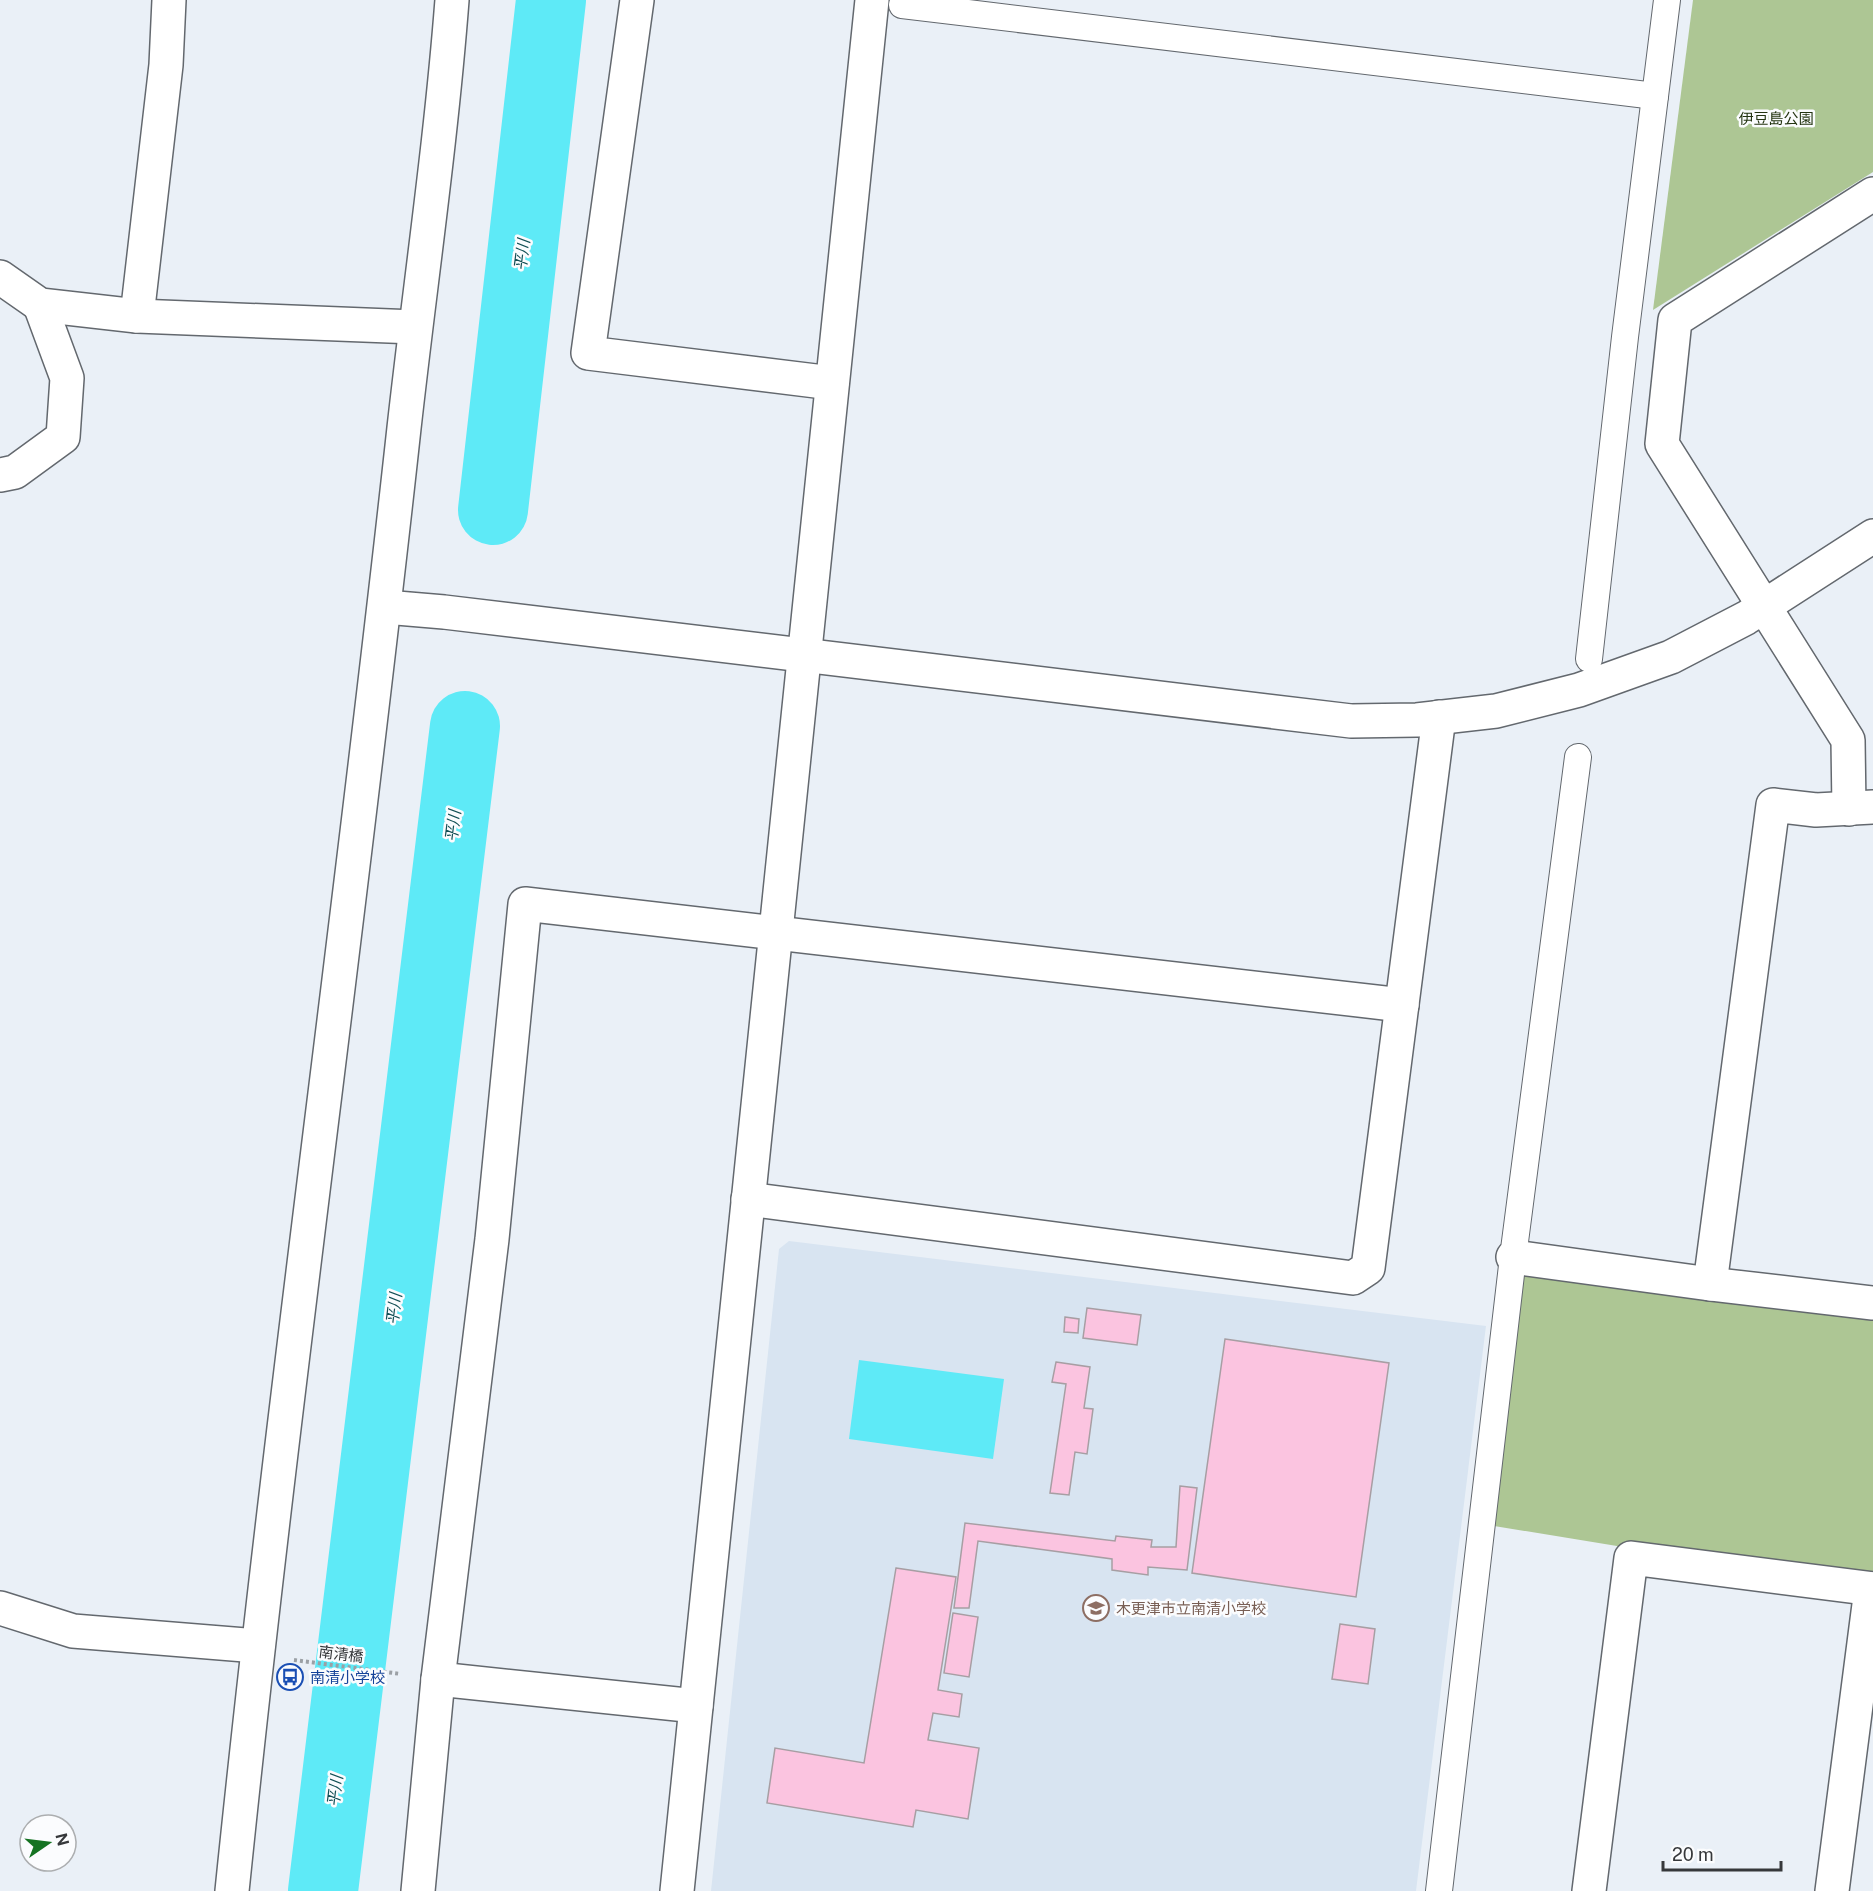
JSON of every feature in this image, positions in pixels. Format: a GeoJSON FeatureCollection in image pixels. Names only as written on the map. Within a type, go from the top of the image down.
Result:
{"type":"FeatureCollection","features":[{"type":"Feature","properties":{"kind":"street"},"geometry":{"type":"LineString","coordinates":[[137,316],[166,65],[169,0]]}},
{"type":"Feature","properties":{"kind":"street"},"geometry":{"type":"LineString","coordinates":[[232,1891],[258,1646],[385,607],[415,327],[441,117],[452,0]]}},
{"type":"Feature","properties":{"kind":"street"},"geometry":{"type":"LineString","coordinates":[[638,0],[588,353],[832,382]]}},
{"type":"Feature","properties":{"kind":"street"},"geometry":{"type":"LineString","coordinates":[[1589,659],[1625,337],[1667,0]]}},
{"type":"Feature","properties":{"kind":"street"},"geometry":{"type":"LineString","coordinates":[[677,1891],[832,382],[887,3],[1655,96]]}},
{"type":"Feature","properties":{"kind":"street"},"geometry":{"type":"LineString","coordinates":[[1710,1284],[1773,805],[1816,810],[1861,808],[1848,740],[1662,444],[1675,320],[1873,194]]}},
{"type":"Feature","properties":{"kind":"street"},"geometry":{"type":"LineString","coordinates":[[0,277],[40,305],[137,316],[415,327]]}},
{"type":"Feature","properties":{"kind":"street"},"geometry":{"type":"LineString","coordinates":[[0,475],[15,472],[63,437],[68,378],[40,305]]}},
{"type":"Feature","properties":{"kind":"street"},"geometry":{"type":"LineString","coordinates":[[385,607],[444,612],[1351,721],[1417,720],[1496,711],[1579,690],[1671,657],[1746,618],[1873,536]]}},
{"type":"Feature","properties":{"kind":"street"},"geometry":{"type":"LineString","coordinates":[[748,1199],[1353,1278],[1368,1268],[1439,717]]}},
{"type":"Feature","properties":{"kind":"street"},"geometry":{"type":"LineString","coordinates":[[1439,1891],[1513,1257],[1578,757]]}},
{"type":"Feature","properties":{"kind":"street"},"geometry":{"type":"LineString","coordinates":[[418,1891],[438,1679],[492,1239],[525,904],[1402,1005]]}},
{"type":"Feature","properties":{"kind":"street"},"geometry":{"type":"LineString","coordinates":[[1513,1257],[1710,1284],[1873,1303]]}},
{"type":"Feature","properties":{"kind":"street"},"geometry":{"type":"LineString","coordinates":[[1589,1891],[1631,1558],[1872,1589],[1832,1891]]}},
{"type":"Feature","properties":{"kind":"street"},"geometry":{"type":"LineString","coordinates":[[0,1608],[73,1631],[258,1646]]}},
{"type":"Feature","properties":{"kind":"street"},"geometry":{"type":"LineString","coordinates":[[438,1679],[696,1706]]}},
{"type":"Feature","properties":{"kind":"path","name":"南清橋"},"geometry":{"type":"LineString","coordinates":[[294,1660],[402,1674]]}},
{"type":"Feature","properties":{"kind":"shaded area","name":"木更津市立南清小学校"},"geometry":{"type":"Polygon","coordinates":[[[789,1241],[1486,1326],[1416,1891],[711,1891],[779,1249],[789,1241]]]}},
{"type":"Feature","properties":{"kind":"green space","name":"伊豆島公園"},"geometry":{"type":"Polygon","coordinates":[[[1693,0],[1873,0],[1873,172],[1653,310],[1693,0]]]}},
{"type":"Feature","properties":{"kind":"green space"},"geometry":{"type":"Polygon","coordinates":[[[1513,1257],[1873,1303],[1873,1588],[1482,1524],[1513,1257]]]}},
{"type":"Feature","properties":{"kind":"water"},"geometry":{"type":"Polygon","coordinates":[[[859,1360],[1004,1379],[993,1459],[849,1439],[859,1360]]]}},
{"type":"Feature","properties":{"kind":"building"},"geometry":{"type":"Polygon","coordinates":[[[1087,1308],[1141,1315],[1137,1345],[1083,1338],[1087,1308]]]}},
{"type":"Feature","properties":{"kind":"building"},"geometry":{"type":"Polygon","coordinates":[[[1065,1317],[1079,1319],[1078,1333],[1064,1332],[1065,1317]]]}},
{"type":"Feature","properties":{"kind":"building"},"geometry":{"type":"Polygon","coordinates":[[[1225,1339],[1389,1363],[1356,1597],[1192,1573],[1225,1339]]]}},
{"type":"Feature","properties":{"kind":"building"},"geometry":{"type":"Polygon","coordinates":[[[1056,1362],[1090,1367],[1084,1408],[1093,1409],[1087,1454],[1075,1452],[1069,1495],[1050,1493],[1066,1384],[1052,1382],[1056,1362]]]}},
{"type":"Feature","properties":{"kind":"building"},"geometry":{"type":"Polygon","coordinates":[[[1180,1486],[1197,1488],[1187,1570],[1148,1567],[1148,1575],[1112,1570],[1112,1559],[978,1541],[969,1608],[954,1608],[965,1523],[1115,1541],[1116,1536],[1152,1540],[1151,1547],[1176,1547],[1180,1486]]]}},
{"type":"Feature","properties":{"kind":"building"},"geometry":{"type":"Polygon","coordinates":[[[896,1568],[956,1577],[938,1690],[962,1694],[959,1717],[933,1713],[928,1740],[979,1748],[968,1819],[916,1810],[913,1827],[767,1803],[775,1748],[864,1763],[896,1568]]]}},
{"type":"Feature","properties":{"kind":"building"},"geometry":{"type":"Polygon","coordinates":[[[953,1613],[978,1617],[969,1677],[944,1673],[953,1613]]]}},
{"type":"Feature","properties":{"kind":"building"},"geometry":{"type":"Polygon","coordinates":[[[1340,1624],[1375,1629],[1368,1684],[1332,1679],[1340,1624]]]}},
{"type":"Feature","properties":{"kind":"waterway","name":"平川"},"geometry":{"type":"LineString","coordinates":[[493,510],[551,0]]}},
{"type":"Feature","properties":{"kind":"waterway","name":"平川"},"geometry":{"type":"LineString","coordinates":[[323,1891],[465,726]]}},
{"type":"Feature","properties":{"kind":"place","name":"木更津市立南清小学校"},"geometry":{"type":"Point","coordinates":[1096,1608]}},
{"type":"Feature","properties":{"kind":"place","name":"南清小学校"},"geometry":{"type":"Point","coordinates":[290,1677]}}]}
